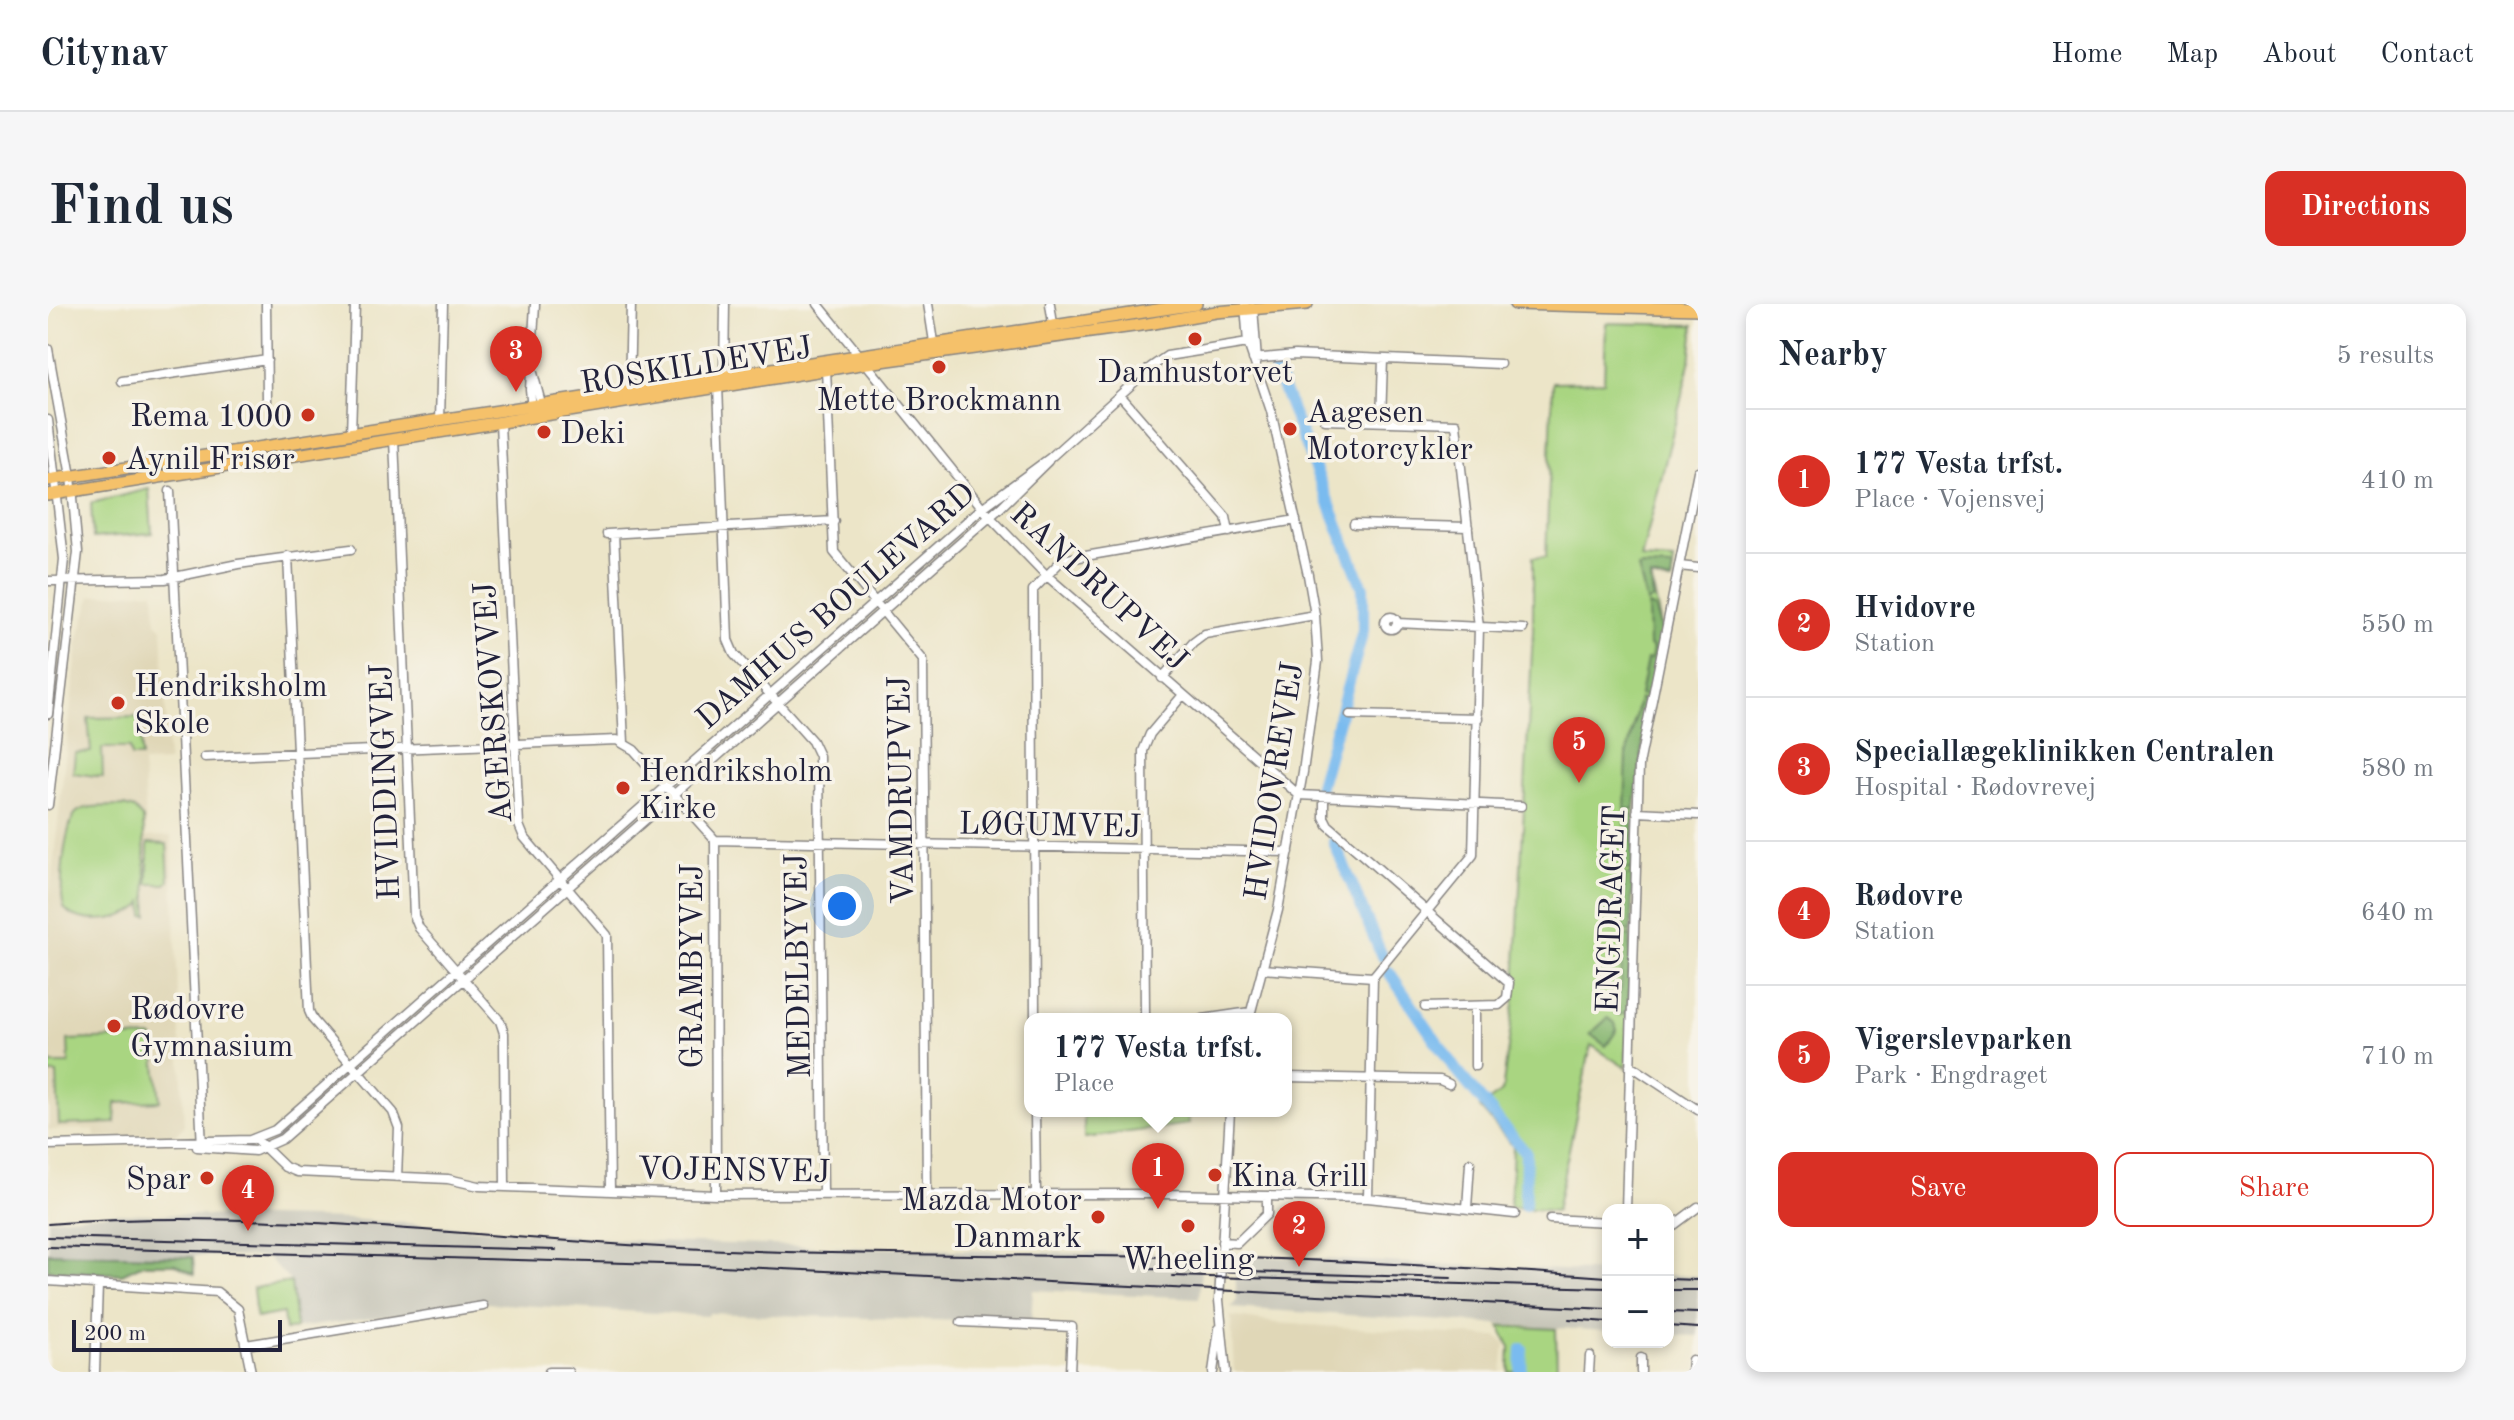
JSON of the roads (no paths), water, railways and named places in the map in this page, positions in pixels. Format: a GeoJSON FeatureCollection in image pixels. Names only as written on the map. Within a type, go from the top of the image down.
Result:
{"type":"FeatureCollection","features":[{"type":"Feature","properties":{"kind":"main road","name":"ROSKILDEVEJ"},"geometry":{"type":"LineString","coordinates":[[52,479],[440,420],[538,410],[1196,304]]}},
{"type":"Feature","properties":{"kind":"main road","name":"ROSKILDEVEJ"},"geometry":{"type":"LineString","coordinates":[[53,494],[500,423],[538,410],[629,390],[826,369],[934,342],[1159,311],[1307,304]]}},
{"type":"Feature","properties":{"kind":"main road"},"geometry":{"type":"LineString","coordinates":[[1515,304],[1698,308]]}},
{"type":"Feature","properties":{"kind":"street"},"geometry":{"type":"LineString","coordinates":[[266,304],[267,401]]}},
{"type":"Feature","properties":{"kind":"street"},"geometry":{"type":"LineString","coordinates":[[351,434],[355,304]]}},
{"type":"Feature","properties":{"kind":"street"},"geometry":{"type":"LineString","coordinates":[[440,420],[443,304]]}},
{"type":"Feature","properties":{"kind":"street"},"geometry":{"type":"LineString","coordinates":[[535,304],[533,373],[538,410]]}},
{"type":"Feature","properties":{"kind":"street"},"geometry":{"type":"LineString","coordinates":[[629,390],[631,304]]}},
{"type":"Feature","properties":{"kind":"street","name":"MEDELBYVEJ"},"geometry":{"type":"LineString","coordinates":[[725,304],[721,381],[728,640],[734,654],[818,751],[823,1195]]}},
{"type":"Feature","properties":{"kind":"street","name":"RANDRUPVEJ"},"geometry":{"type":"LineString","coordinates":[[818,304],[982,508],[1046,575],[1299,795]]}},
{"type":"Feature","properties":{"kind":"street"},"geometry":{"type":"LineString","coordinates":[[928,304],[934,342]]}},
{"type":"Feature","properties":{"kind":"street"},"geometry":{"type":"LineString","coordinates":[[1050,304],[1053,324]]}},
{"type":"Feature","properties":{"kind":"street","name":"HVIDOVREVEJ"},"geometry":{"type":"LineString","coordinates":[[1249,306],[1248,343],[1255,358]]}},
{"type":"Feature","properties":{"kind":"street","name":"HVIDOVREVEJ"},"geometry":{"type":"LineString","coordinates":[[1249,306],[1257,369],[1296,520],[1315,615],[1315,695],[1299,795],[1289,852],[1251,1013]]}},
{"type":"Feature","properties":{"kind":"street","name":"DAMHUS BOULEVARD"},"geometry":{"type":"LineString","coordinates":[[266,1148],[282,1139],[465,981],[990,517],[1151,367],[1167,356],[1248,343]]}},
{"type":"Feature","properties":{"kind":"street"},"geometry":{"type":"LineString","coordinates":[[48,349],[71,476],[78,552],[48,805]]}},
{"type":"Feature","properties":{"kind":"street"},"geometry":{"type":"LineString","coordinates":[[1255,358],[1295,355],[1500,364]]}},
{"type":"Feature","properties":{"kind":"street"},"geometry":{"type":"LineString","coordinates":[[1381,422],[1383,359]]}},
{"type":"Feature","properties":{"kind":"street"},"geometry":{"type":"LineString","coordinates":[[122,381],[267,360]]}},
{"type":"Feature","properties":{"kind":"street","name":"VAMDRUPVEJ"},"geometry":{"type":"LineString","coordinates":[[826,369],[835,555],[877,601],[923,660],[927,1195]]}},
{"type":"Feature","properties":{"kind":"street"},"geometry":{"type":"LineString","coordinates":[[1120,395],[1226,517],[1229,532]]}},
{"type":"Feature","properties":{"kind":"street"},"geometry":{"type":"LineString","coordinates":[[48,420],[63,581],[48,714]]}},
{"type":"Feature","properties":{"kind":"street"},"geometry":{"type":"LineString","coordinates":[[1325,420],[1456,424],[1479,627],[1473,858],[1373,977],[1368,1198]]}},
{"type":"Feature","properties":{"kind":"street","name":"AGERSKOVVEJ"},"geometry":{"type":"LineString","coordinates":[[500,423],[520,830],[603,927],[609,944],[610,1191]]}},
{"type":"Feature","properties":{"kind":"street","name":"HVIDDINGVEJ"},"geometry":{"type":"LineString","coordinates":[[394,439],[414,916],[419,928],[500,1021],[504,1033],[505,1187]]}},
{"type":"Feature","properties":{"kind":"street","name":"DAMHUS BOULEVARD"},"geometry":{"type":"LineString","coordinates":[[256,1139],[275,1130],[982,508],[1050,458]]}},
{"type":"Feature","properties":{"kind":"street","name":"ENGDRAGET"},"geometry":{"type":"LineString","coordinates":[[1626,1204],[1640,755],[1698,471]]}},
{"type":"Feature","properties":{"kind":"street"},"geometry":{"type":"LineString","coordinates":[[170,491],[202,1145]]}},
{"type":"Feature","properties":{"kind":"street"},"geometry":{"type":"LineString","coordinates":[[1035,1013],[1032,594],[1062,560],[1296,520]]}},
{"type":"Feature","properties":{"kind":"street"},"geometry":{"type":"LineString","coordinates":[[205,757],[610,740],[624,743],[610,534],[725,524],[834,521]]}},
{"type":"Feature","properties":{"kind":"street"},"geometry":{"type":"LineString","coordinates":[[1354,524],[1468,527]]}},
{"type":"Feature","properties":{"kind":"street"},"geometry":{"type":"LineString","coordinates":[[48,581],[173,577],[288,556],[351,549]]}},
{"type":"Feature","properties":{"kind":"street"},"geometry":{"type":"LineString","coordinates":[[288,556],[309,1011],[313,1020],[393,1112],[399,1128],[397,1177]]}},
{"type":"Feature","properties":{"kind":"street"},"geometry":{"type":"LineString","coordinates":[[1679,566],[1698,568]]}},
{"type":"Feature","properties":{"kind":"street"},"geometry":{"type":"LineString","coordinates":[[1162,678],[1205,634],[1315,615]]}},
{"type":"Feature","properties":{"kind":"street"},"geometry":{"type":"LineString","coordinates":[[1397,623],[1523,629]]}},
{"type":"Feature","properties":{"kind":"street"},"geometry":{"type":"LineString","coordinates":[[1145,1013],[1145,741],[1182,696]]}},
{"type":"Feature","properties":{"kind":"street"},"geometry":{"type":"LineString","coordinates":[[1350,715],[1478,718]]}},
{"type":"Feature","properties":{"kind":"street","name":"GRAMBYVEJ"},"geometry":{"type":"LineString","coordinates":[[624,743],[715,840],[716,1195]]}},
{"type":"Feature","properties":{"kind":"street"},"geometry":{"type":"LineString","coordinates":[[1299,795],[1521,806]]}},
{"type":"Feature","properties":{"kind":"street"},"geometry":{"type":"LineString","coordinates":[[1324,798],[1325,822],[1509,983],[1502,1004],[1425,1007]]}},
{"type":"Feature","properties":{"kind":"street"},"geometry":{"type":"LineString","coordinates":[[1637,812],[1698,815]]}},
{"type":"Feature","properties":{"kind":"street","name":"LØGUMVEJ"},"geometry":{"type":"LineString","coordinates":[[715,840],[1289,852]]}},
{"type":"Feature","properties":{"kind":"street"},"geometry":{"type":"LineString","coordinates":[[1262,969],[1373,977]]}},
{"type":"Feature","properties":{"kind":"street"},"geometry":{"type":"LineString","coordinates":[[1475,1006],[1475,1066]]}},
{"type":"Feature","properties":{"kind":"street"},"geometry":{"type":"LineString","coordinates":[[1630,1065],[1698,1110]]}},
{"type":"Feature","properties":{"kind":"street"},"geometry":{"type":"LineString","coordinates":[[1292,1077],[1440,1080],[1449,1084]]}},
{"type":"Feature","properties":{"kind":"street"},"geometry":{"type":"LineString","coordinates":[[1035,1117],[1036,1194]]}},
{"type":"Feature","properties":{"kind":"street"},"geometry":{"type":"LineString","coordinates":[[1213,1372],[1220,1320],[1230,1117]]}},
{"type":"Feature","properties":{"kind":"street"},"geometry":{"type":"LineString","coordinates":[[202,1145],[256,1139]]}},
{"type":"Feature","properties":{"kind":"street","name":"VOJENSVEJ"},"geometry":{"type":"LineString","coordinates":[[256,1139],[285,1167],[302,1172],[505,1187],[716,1195],[1036,1194],[1368,1198],[1515,1214]]}},
{"type":"Feature","properties":{"kind":"street"},"geometry":{"type":"LineString","coordinates":[[49,1146],[177,1143],[242,1152],[266,1148]]}},
{"type":"Feature","properties":{"kind":"street"},"geometry":{"type":"LineString","coordinates":[[1467,1208],[1470,1163]]}},
{"type":"Feature","properties":{"kind":"street"},"geometry":{"type":"LineString","coordinates":[[1222,1242],[1237,1243],[1267,1214],[1267,1197]]}},
{"type":"Feature","properties":{"kind":"street"},"geometry":{"type":"LineString","coordinates":[[1674,1223],[1698,1207]]}},
{"type":"Feature","properties":{"kind":"street"},"geometry":{"type":"LineString","coordinates":[[1550,1219],[1602,1222]]}},
{"type":"Feature","properties":{"kind":"street"},"geometry":{"type":"LineString","coordinates":[[48,1281],[217,1292],[238,1309],[251,1372]]}},
{"type":"Feature","properties":{"kind":"street"},"geometry":{"type":"LineString","coordinates":[[95,1372],[98,1285]]}},
{"type":"Feature","properties":{"kind":"street"},"geometry":{"type":"LineString","coordinates":[[246,1345],[483,1306]]}},
{"type":"Feature","properties":{"kind":"street"},"geometry":{"type":"LineString","coordinates":[[1220,1320],[1226,1372]]}},
{"type":"Feature","properties":{"kind":"street"},"geometry":{"type":"LineString","coordinates":[[961,1322],[1072,1327],[1070,1372]]}},
{"type":"Feature","properties":{"kind":"street"},"geometry":{"type":"LineString","coordinates":[[1589,1372],[1590,1356]]}},
{"type":"Feature","properties":{"kind":"street"},"geometry":{"type":"LineString","coordinates":[[1641,1358],[1641,1372]]}},
{"type":"Feature","properties":{"kind":"street"},"geometry":{"type":"LineString","coordinates":[[1691,1372],[1692,1360]]}},
{"type":"Feature","properties":{"kind":"street"},"geometry":{"type":"LineString","coordinates":[[549,1372],[568,1372]]}},
{"type":"Feature","properties":{"kind":"waterway"},"geometry":{"type":"LineString","coordinates":[[1276,371],[1363,588],[1363,631],[1319,789]]}},
{"type":"Feature","properties":{"kind":"waterway"},"geometry":{"type":"LineString","coordinates":[[1334,842],[1382,956]]}},
{"type":"Feature","properties":{"kind":"waterway"},"geometry":{"type":"LineString","coordinates":[[1389,972],[1455,1069],[1526,1153],[1525,1205]]}},
{"type":"Feature","properties":{"kind":"waterway"},"geometry":{"type":"LineString","coordinates":[[1521,1372],[1522,1349]]}},
{"type":"Feature","properties":{"kind":"tram line"},"geometry":{"type":"LineString","coordinates":[[48,1224],[207,1219],[286,1221],[682,1248],[822,1253],[1286,1259],[1602,1277]]}},
{"type":"Feature","properties":{"kind":"tram line"},"geometry":{"type":"LineString","coordinates":[[48,1237],[556,1250]]}},
{"type":"Feature","properties":{"kind":"tram line"},"geometry":{"type":"LineString","coordinates":[[1148,1269],[1451,1278]]}},
{"type":"Feature","properties":{"kind":"tram line"},"geometry":{"type":"LineString","coordinates":[[1674,1279],[1698,1280]]}},
{"type":"Feature","properties":{"kind":"railway"},"geometry":{"type":"LineString","coordinates":[[48,1247],[700,1265],[1602,1309]]}},
{"type":"Feature","properties":{"kind":"railway"},"geometry":{"type":"LineString","coordinates":[[1172,1276],[1602,1288]]}},
{"type":"Feature","properties":{"kind":"railway"},"geometry":{"type":"LineString","coordinates":[[1674,1290],[1698,1290]]}},
{"type":"Feature","properties":{"kind":"railway"},"geometry":{"type":"LineString","coordinates":[[1674,1312],[1698,1313]]}},
{"type":"Feature","properties":{"kind":"railway"},"geometry":{"type":"LineString","coordinates":[[1569,1319],[1602,1322]]}},
{"type":"Feature","properties":{"kind":"railway"},"geometry":{"type":"LineString","coordinates":[[1674,1326],[1698,1328]]}},
{"type":"Feature","properties":{"kind":"place","name":"Damhustorvet"},"geometry":{"type":"Point","coordinates":[1195,339]}},
{"type":"Feature","properties":{"kind":"place","name":"Mette Brockmann"},"geometry":{"type":"Point","coordinates":[939,367]}},
{"type":"Feature","properties":{"kind":"place","name":"Speciallægeklinikken Centralen"},"geometry":{"type":"Point","coordinates":[516,392]}},
{"type":"Feature","properties":{"kind":"place","name":"Rema 1000"},"geometry":{"type":"Point","coordinates":[308,415]}},
{"type":"Feature","properties":{"kind":"place","name":"Aagesen Motorcykler"},"geometry":{"type":"Point","coordinates":[1290,429]}},
{"type":"Feature","properties":{"kind":"place","name":"Deki"},"geometry":{"type":"Point","coordinates":[544,432]}},
{"type":"Feature","properties":{"kind":"place","name":"Aynil Frisør"},"geometry":{"type":"Point","coordinates":[109,458]}},
{"type":"Feature","properties":{"kind":"place","name":"Hendriksholm Skole"},"geometry":{"type":"Point","coordinates":[118,703]}},
{"type":"Feature","properties":{"kind":"place","name":"Vigerslevparken"},"geometry":{"type":"Point","coordinates":[1579,783]}},
{"type":"Feature","properties":{"kind":"place","name":"Hendriksholm Kirke"},"geometry":{"type":"Point","coordinates":[623,788]}},
{"type":"Feature","properties":{"kind":"place","name":"Rødovre Gymnasium"},"geometry":{"type":"Point","coordinates":[114,1026]}},
{"type":"Feature","properties":{"kind":"place","name":"Kina Grill"},"geometry":{"type":"Point","coordinates":[1215,1175]}},
{"type":"Feature","properties":{"kind":"place","name":"Spar"},"geometry":{"type":"Point","coordinates":[207,1178]}},
{"type":"Feature","properties":{"kind":"place","name":"177 Vesta trfst."},"geometry":{"type":"Point","coordinates":[1158,1209]}},
{"type":"Feature","properties":{"kind":"place","name":"Mazda Motor Danmark"},"geometry":{"type":"Point","coordinates":[1098,1217]}},
{"type":"Feature","properties":{"kind":"place","name":"Wheeling"},"geometry":{"type":"Point","coordinates":[1188,1226]}},
{"type":"Feature","properties":{"kind":"place","name":"Rødovre"},"geometry":{"type":"Point","coordinates":[248,1231]}},
{"type":"Feature","properties":{"kind":"place","name":"Hvidovre"},"geometry":{"type":"Point","coordinates":[1299,1267]}}]}
